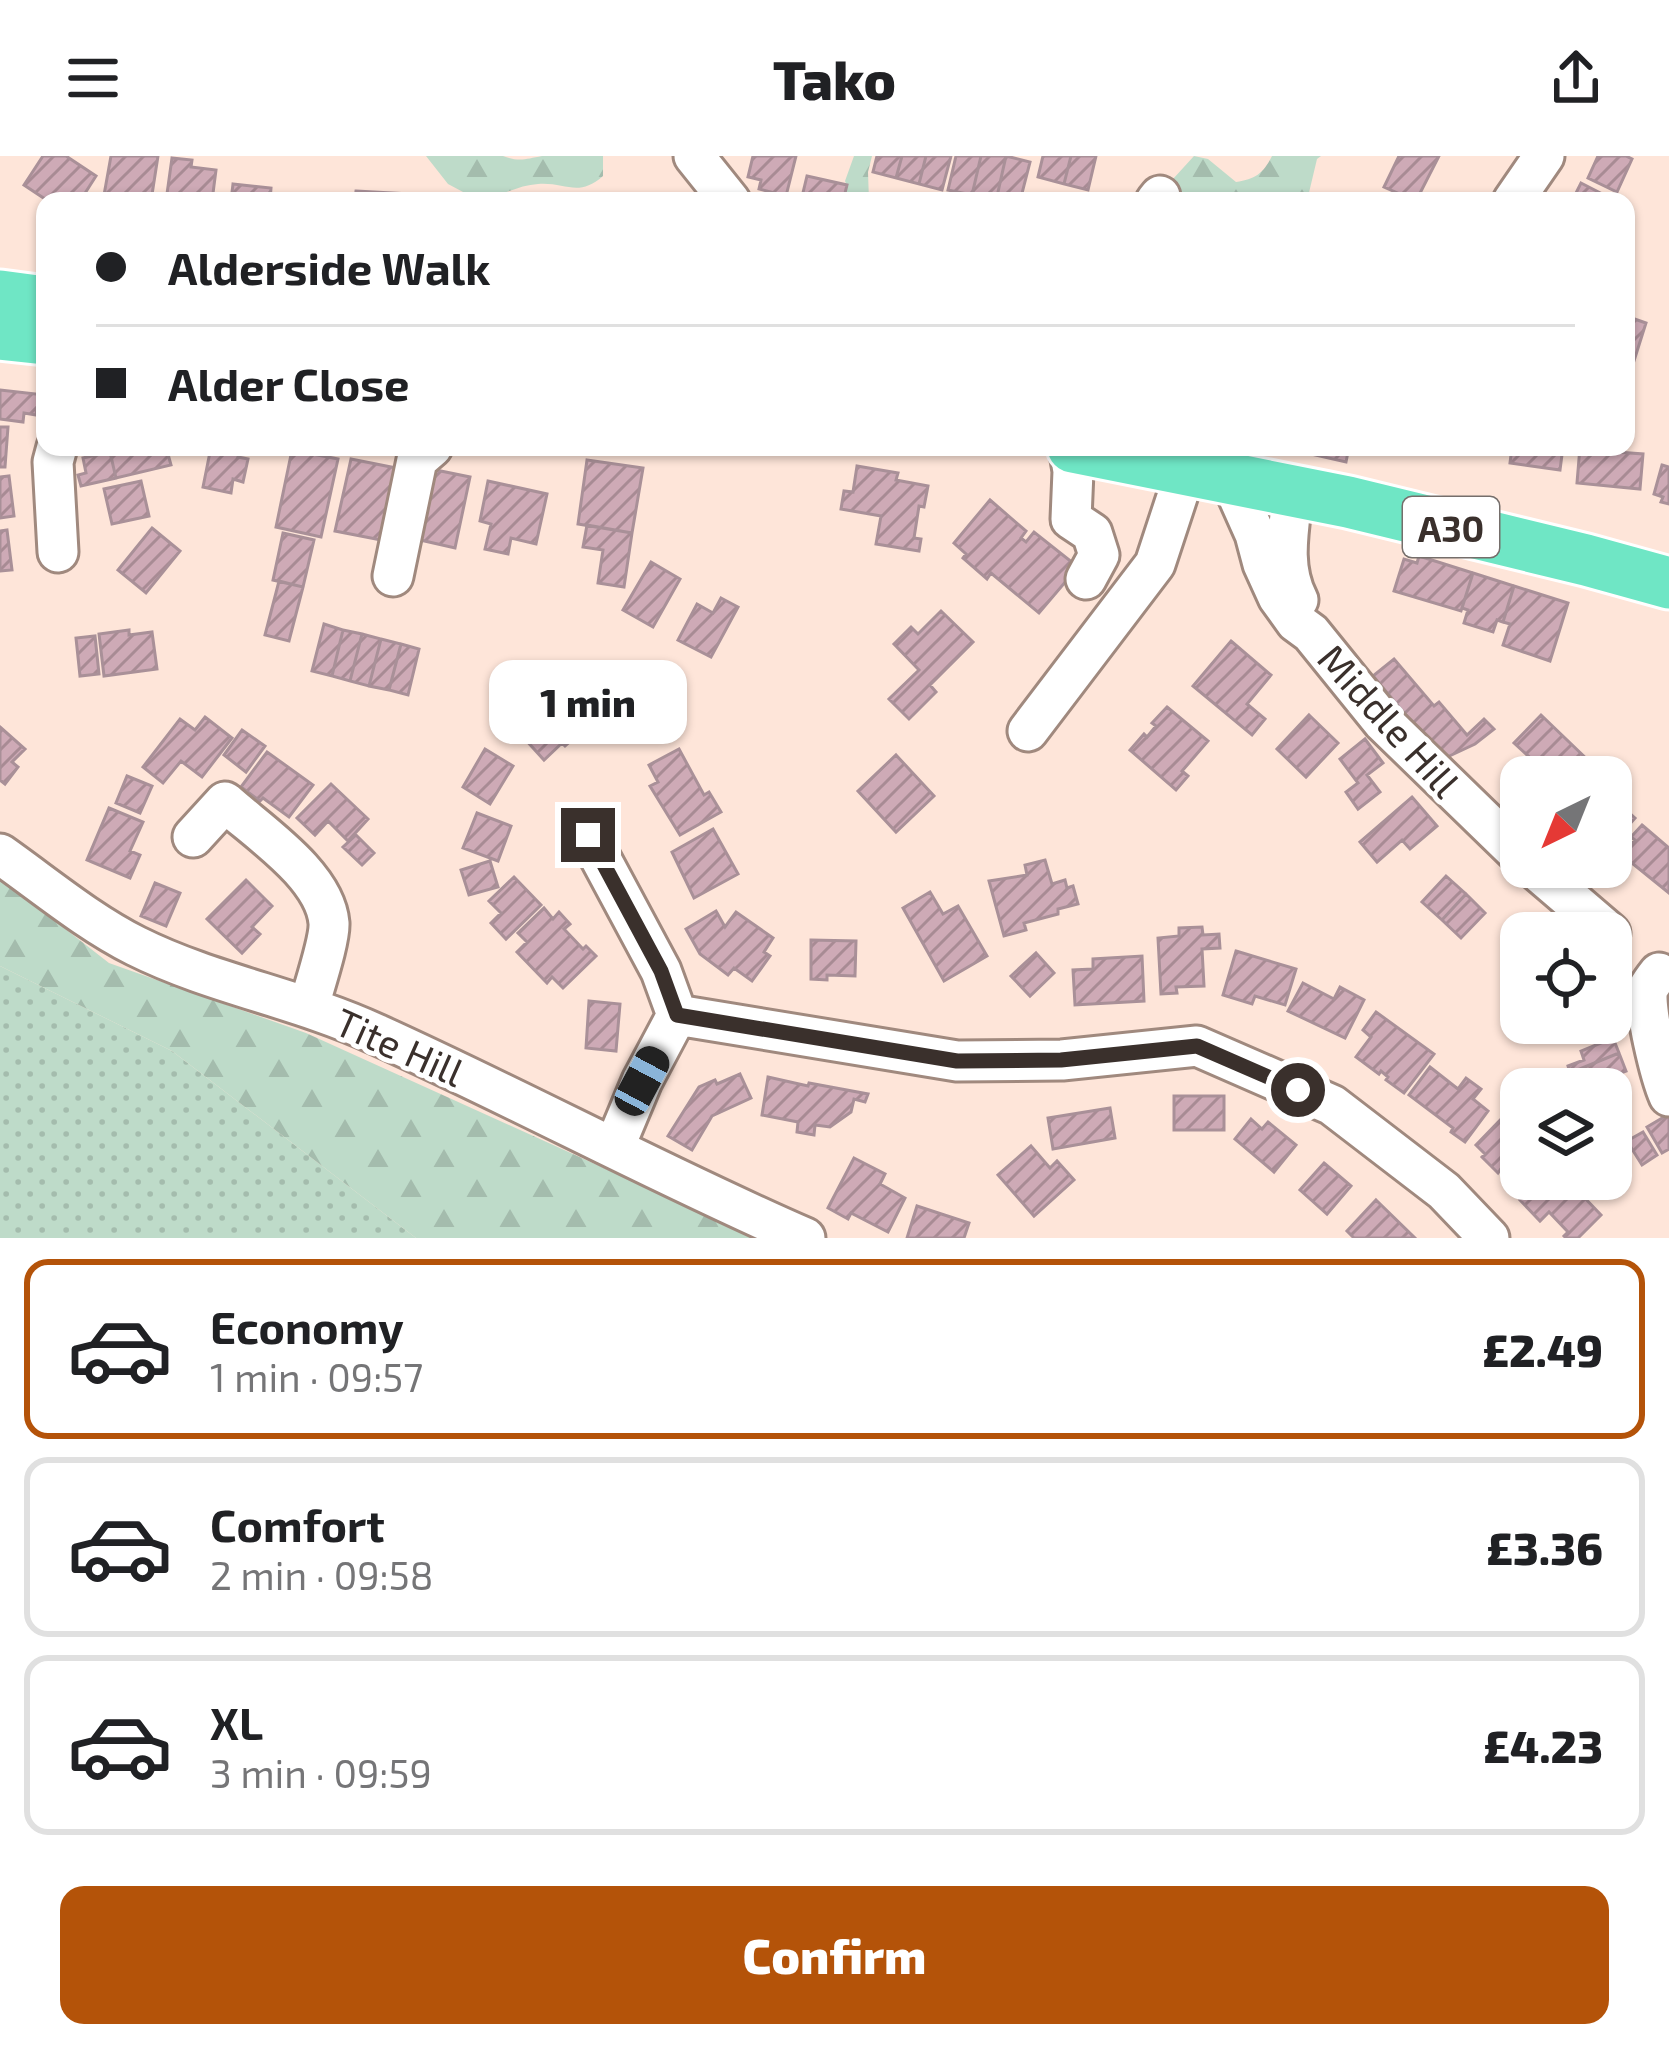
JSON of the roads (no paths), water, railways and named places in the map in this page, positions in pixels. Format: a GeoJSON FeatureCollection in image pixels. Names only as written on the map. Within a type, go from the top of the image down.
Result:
{"type":"FeatureCollection","features":[{"type":"Feature","properties":{"kind":"main road"},"geometry":{"type":"LineString","coordinates":[[0,296],[36,301]]}},
{"type":"Feature","properties":{"kind":"main road"},"geometry":{"type":"LineString","coordinates":[[0,334],[36,338]]}},
{"type":"Feature","properties":{"kind":"main road","name":"A30"},"geometry":{"type":"LineString","coordinates":[[1133,456],[1208,467],[1669,583]]}},
{"type":"Feature","properties":{"kind":"street"},"geometry":{"type":"LineString","coordinates":[[694,156],[723,192]]}},
{"type":"Feature","properties":{"kind":"street"},"geometry":{"type":"LineString","coordinates":[[1520,192],[1544,156]]}},
{"type":"Feature","properties":{"kind":"street"},"geometry":{"type":"LineString","coordinates":[[54,456],[58,552]]}},
{"type":"Feature","properties":{"kind":"street"},"geometry":{"type":"LineString","coordinates":[[393,576],[422,456]]}},
{"type":"Feature","properties":{"kind":"street"},"geometry":{"type":"LineString","coordinates":[[1072,456],[1071,520],[1091,533],[1099,555],[1086,579]]}},
{"type":"Feature","properties":{"kind":"street"},"geometry":{"type":"LineString","coordinates":[[1028,731],[1154,564],[1179,491],[1208,467]]}},
{"type":"Feature","properties":{"kind":"street","name":"Middle Hill"},"geometry":{"type":"LineString","coordinates":[[1208,467],[1296,622],[1311,633],[1383,722],[1500,836]]}},
{"type":"Feature","properties":{"kind":"street","name":"Middle Hill"},"geometry":{"type":"LineString","coordinates":[[1293,491],[1288,574],[1311,633]]}},
{"type":"Feature","properties":{"kind":"street"},"geometry":{"type":"LineString","coordinates":[[193,837],[216,796],[320,891],[329,925],[309,1006]]}},
{"type":"Feature","properties":{"kind":"street"},"geometry":{"type":"LineString","coordinates":[[588,835],[661,971],[677,1015],[614,1148]]}},
{"type":"Feature","properties":{"kind":"street","name":"Tite Hill"},"geometry":{"type":"LineString","coordinates":[[0,854],[132,944],[370,1031],[805,1238]]}},
{"type":"Feature","properties":{"kind":"street"},"geometry":{"type":"LineString","coordinates":[[1558,888],[1586,912]]}},
{"type":"Feature","properties":{"kind":"street"},"geometry":{"type":"LineString","coordinates":[[1632,950],[1664,977],[1648,990],[1647,1006],[1669,1096]]}},
{"type":"Feature","properties":{"kind":"street"},"geometry":{"type":"LineString","coordinates":[[677,1015],[957,1061],[1061,1060],[1197,1046],[1332,1105],[1444,1191],[1489,1238]]}}]}
